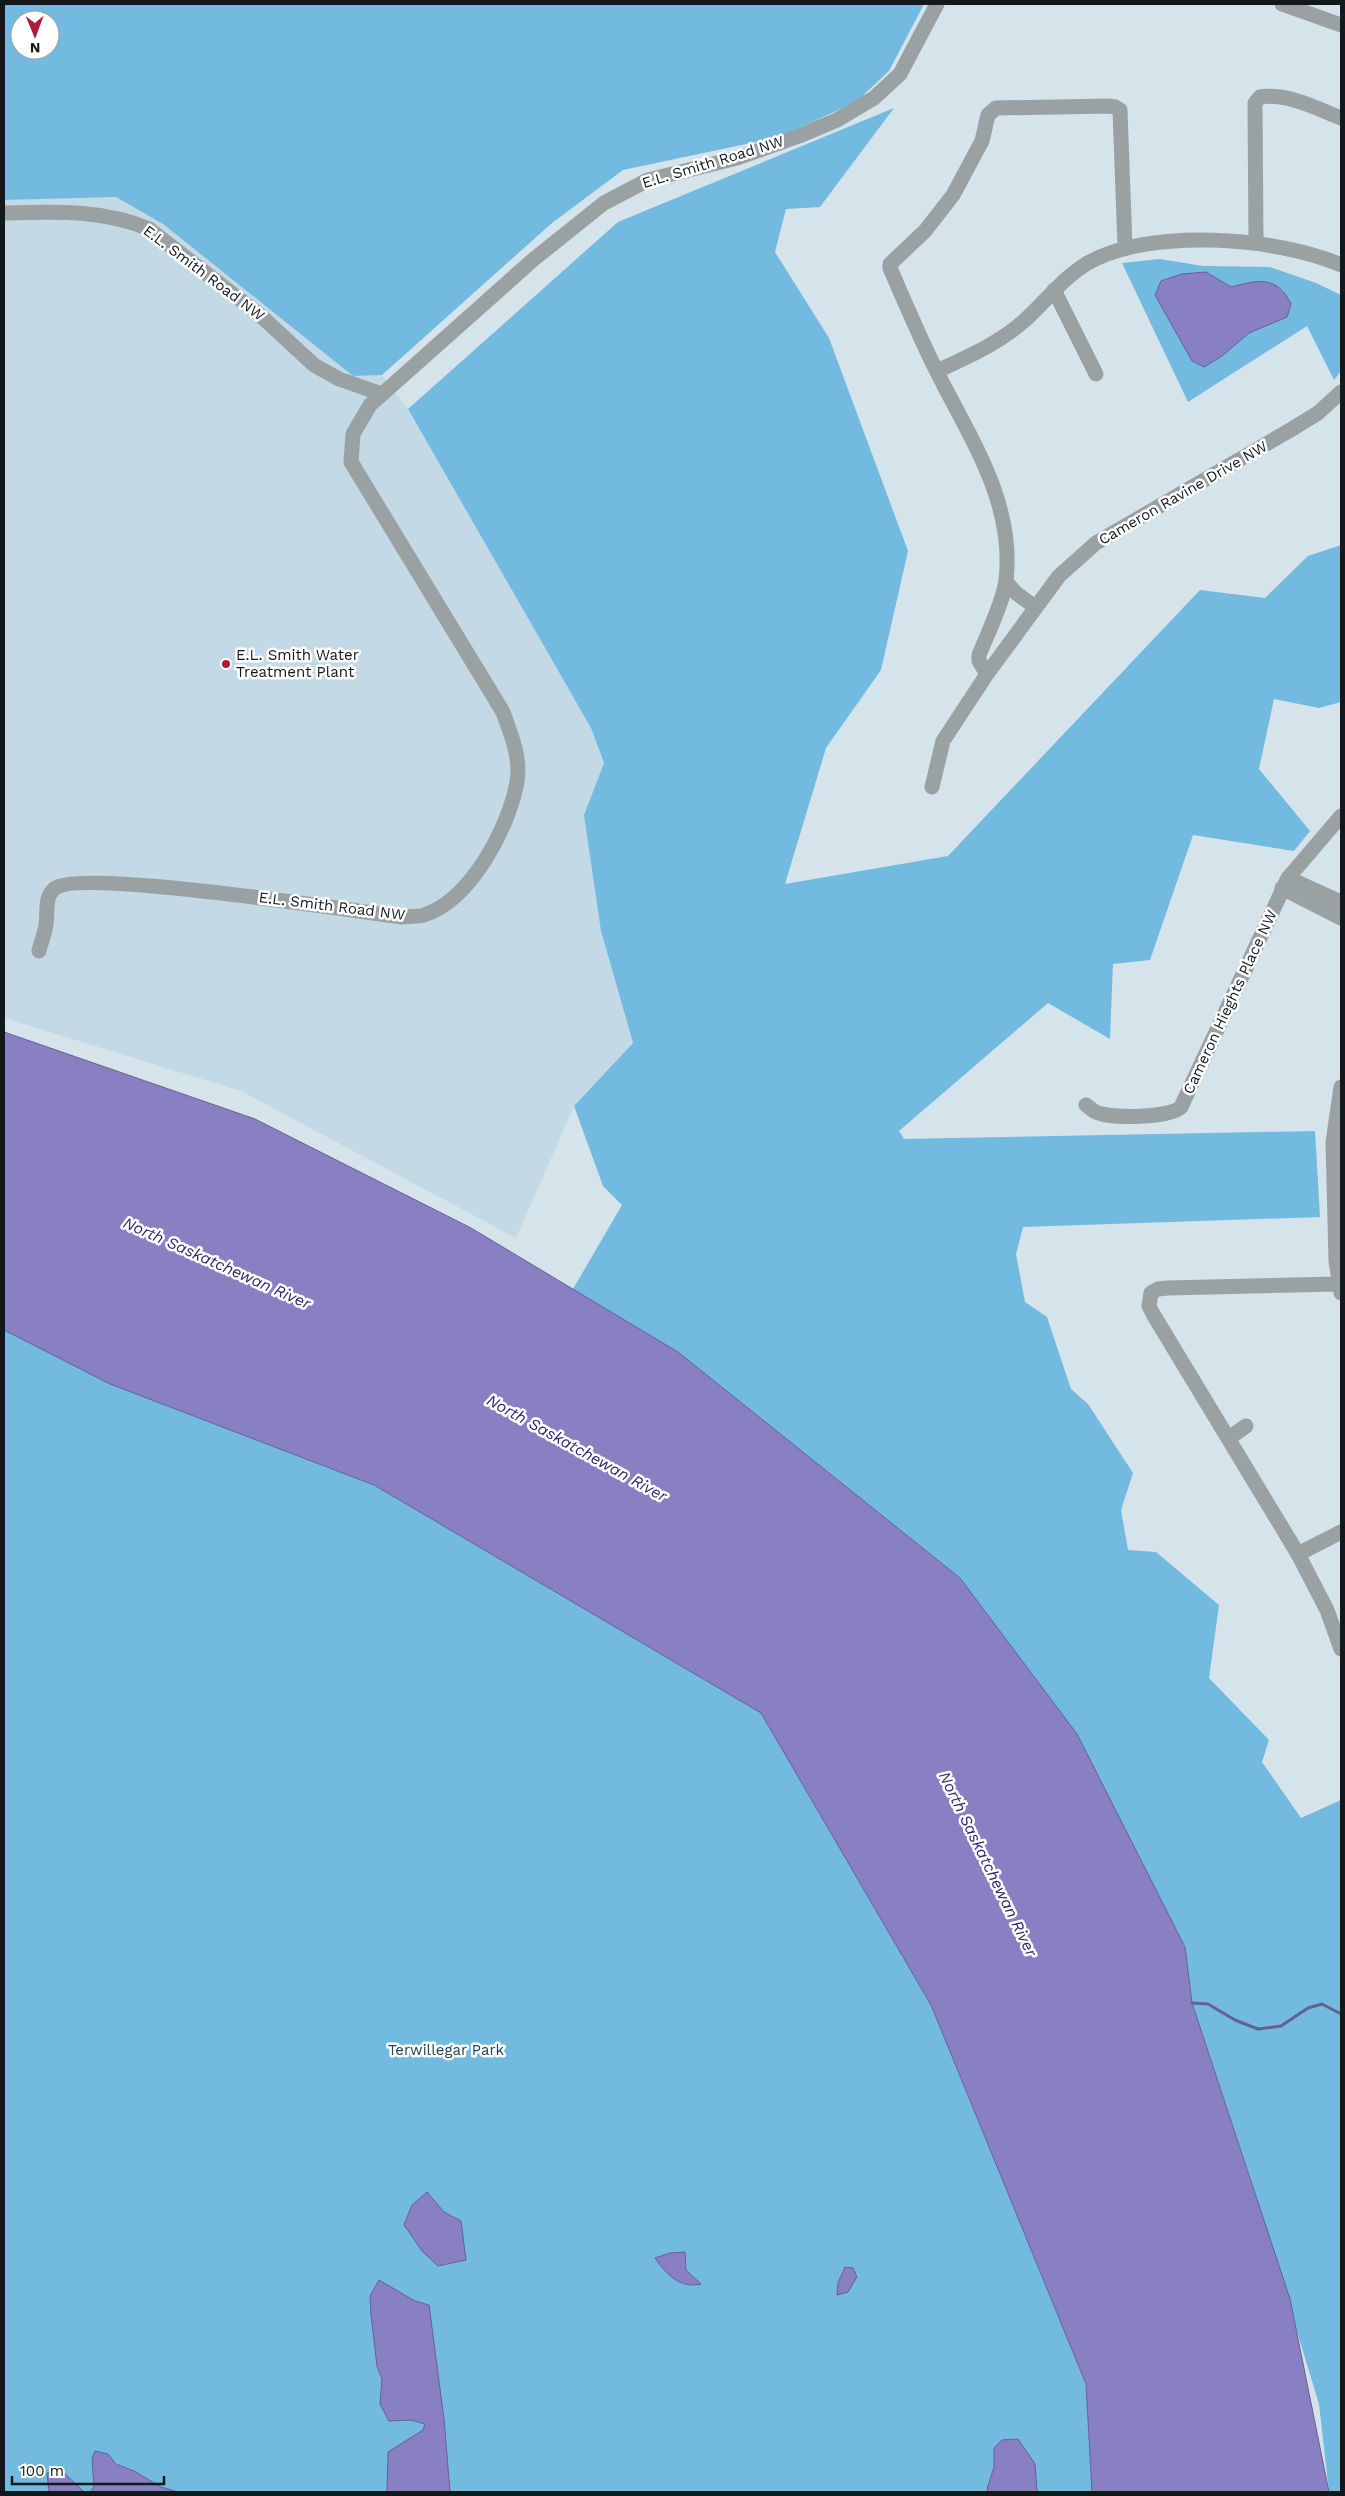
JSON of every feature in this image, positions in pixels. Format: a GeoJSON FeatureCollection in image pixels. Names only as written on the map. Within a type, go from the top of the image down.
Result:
{"type":"FeatureCollection","features":[{"type":"Feature","properties":{"kind":"street","name":"E.L. Smith Road NW"},"geometry":{"type":"LineString","coordinates":[[39,950],[46,926],[48,897],[55,888],[67,884],[95,883],[233,893],[340,910],[402,917],[424,916],[452,901],[476,872],[501,834],[517,782],[517,752],[503,712],[350,462],[355,431],[370,405],[382,394],[534,259],[604,203],[648,180],[737,158],[798,136],[837,120],[874,98],[900,74],[937,4]]}},
{"type":"Feature","properties":{"kind":"street"},"geometry":{"type":"LineString","coordinates":[[1282,4],[1341,25]]}},
{"type":"Feature","properties":{"kind":"street"},"geometry":{"type":"LineString","coordinates":[[1256,243],[1255,103],[1260,97],[1271,96],[1294,100],[1341,118]]}},
{"type":"Feature","properties":{"kind":"street"},"geometry":{"type":"LineString","coordinates":[[987,674],[979,661],[979,655],[1006,582],[1007,538],[995,489],[974,442],[937,371],[890,268],[890,264],[925,232],[953,195],[982,141],[991,111],[996,108],[1115,106],[1120,110],[1125,247]]}},
{"type":"Feature","properties":{"kind":"street","name":"E.L. Smith Road NW"},"geometry":{"type":"LineString","coordinates":[[4,213],[99,214],[128,220],[149,229],[261,316],[314,365],[339,379],[382,394]]}},
{"type":"Feature","properties":{"kind":"street"},"geometry":{"type":"LineString","coordinates":[[937,371],[1007,335],[1026,320],[1054,290],[1086,264],[1105,254],[1125,247],[1175,241],[1256,243],[1294,249],[1341,265]]}},
{"type":"Feature","properties":{"kind":"street"},"geometry":{"type":"LineString","coordinates":[[1054,290],[1096,374]]}},
{"type":"Feature","properties":{"kind":"street","name":"Cameron Ravine Drive NW"},"geometry":{"type":"LineString","coordinates":[[932,787],[943,741],[987,674],[1059,576],[1096,543],[1318,413],[1341,392]]}},
{"type":"Feature","properties":{"kind":"street"},"geometry":{"type":"LineString","coordinates":[[1006,582],[1016,593],[1035,607]]}},
{"type":"Feature","properties":{"kind":"street","name":"Cameron Hieghts Place NW"},"geometry":{"type":"LineString","coordinates":[[1086,1105],[1096,1112],[1108,1115],[1168,1114],[1181,1107],[1285,883],[1341,816]]}},
{"type":"Feature","properties":{"kind":"street"},"geometry":{"type":"LineString","coordinates":[[1285,883],[1341,902]]}},
{"type":"Feature","properties":{"kind":"street"},"geometry":{"type":"LineString","coordinates":[[1285,883],[1341,918]]}},
{"type":"Feature","properties":{"kind":"street"},"geometry":{"type":"LineString","coordinates":[[1341,1087],[1333,1142],[1336,1253],[1340,1288],[1168,1288],[1158,1289],[1151,1293],[1149,1306],[1298,1554],[1327,1610],[1341,1649]]}},
{"type":"Feature","properties":{"kind":"street"},"geometry":{"type":"LineString","coordinates":[[1228,1438],[1246,1426]]}},
{"type":"Feature","properties":{"kind":"street"},"geometry":{"type":"LineString","coordinates":[[1298,1554],[1341,1532]]}},
{"type":"Feature","properties":{"kind":"shaded area"},"geometry":{"type":"Polygon","coordinates":[[[116,197],[163,224],[353,376],[382,375],[408,409],[591,728],[604,763],[584,815],[603,938],[633,1043],[574,1106],[516,1238],[241,1091],[4,1018],[4,200],[116,197]]]}},
{"type":"Feature","properties":{"kind":"green space"},"geometry":{"type":"Polygon","coordinates":[[[4,4],[924,4],[889,71],[856,102],[779,137],[623,170],[552,223],[382,375],[353,376],[163,224],[116,197],[4,200],[4,4]]]}},
{"type":"Feature","properties":{"kind":"green space"},"geometry":{"type":"Polygon","coordinates":[[[894,108],[820,207],[786,209],[775,252],[829,338],[908,551],[881,670],[826,748],[785,884],[948,856],[1200,590],[1265,598],[1308,556],[1341,545],[1341,702],[1319,708],[1274,699],[1259,769],[1310,831],[1294,851],[1193,835],[1150,960],[1113,964],[1110,1039],[1048,1003],[899,1131],[904,1139],[1315,1131],[1320,1217],[1023,1227],[1016,1254],[1025,1302],[1047,1317],[1071,1389],[1088,1404],[1133,1473],[1121,1510],[1128,1550],[1156,1552],[1219,1605],[1209,1678],[1269,1740],[1262,1762],[1301,1818],[1341,1800],[1341,2492],[1329,2492],[1319,2404],[1250,2177],[1192,2003],[1185,1947],[960,1578],[678,1352],[573,1289],[622,1205],[603,1186],[574,1106],[633,1043],[601,931],[584,815],[604,763],[591,728],[408,409],[618,222],[894,108]]]}},
{"type":"Feature","properties":{"kind":"green space"},"geometry":{"type":"Polygon","coordinates":[[[1160,259],[1203,266],[1270,267],[1316,283],[1341,295],[1341,371],[1334,380],[1307,326],[1188,402],[1122,263],[1160,259]]]}},
{"type":"Feature","properties":{"kind":"green space","name":"Terwillegar Park"},"geometry":{"type":"Polygon","coordinates":[[[4,1323],[110,1384],[374,1485],[761,1713],[931,2005],[1086,2384],[1092,2492],[4,2492],[4,1323]]]}},
{"type":"Feature","properties":{"kind":"water"},"geometry":{"type":"Polygon","coordinates":[[[1206,272],[1231,287],[1258,282],[1273,284],[1280,288],[1291,304],[1287,317],[1249,333],[1222,356],[1204,367],[1192,361],[1155,295],[1161,281],[1182,274],[1206,272]]]}},
{"type":"Feature","properties":{"kind":"water","name":"North Saskatchewan River"},"geometry":{"type":"Polygon","coordinates":[[[4,1032],[255,1119],[471,1228],[678,1352],[960,1578],[1077,1734],[1185,1947],[1192,2003],[1290,2299],[1329,2492],[1092,2492],[1086,2384],[931,2005],[761,1713],[374,1485],[110,1384],[4,1330],[4,1032]]]}},
{"type":"Feature","properties":{"kind":"water"},"geometry":{"type":"Polygon","coordinates":[[[427,2192],[444,2212],[461,2221],[466,2260],[438,2266],[422,2251],[404,2225],[412,2205],[427,2192]]]}},
{"type":"Feature","properties":{"kind":"water"},"geometry":{"type":"Polygon","coordinates":[[[685,2252],[686,2270],[701,2284],[686,2284],[674,2279],[655,2258],[670,2253],[685,2252]]]}},
{"type":"Feature","properties":{"kind":"water"},"geometry":{"type":"Polygon","coordinates":[[[845,2267],[853,2268],[857,2277],[848,2292],[837,2295],[838,2283],[845,2267]]]}},
{"type":"Feature","properties":{"kind":"water"},"geometry":{"type":"Polygon","coordinates":[[[379,2280],[415,2301],[429,2305],[444,2419],[450,2492],[387,2492],[388,2452],[423,2430],[425,2424],[411,2420],[389,2421],[380,2404],[382,2379],[377,2366],[370,2296],[379,2280]]]}},
{"type":"Feature","properties":{"kind":"water"},"geometry":{"type":"Polygon","coordinates":[[[1018,2439],[1035,2464],[1037,2492],[988,2492],[987,2489],[994,2467],[994,2448],[1002,2440],[1018,2439]]]}},
{"type":"Feature","properties":{"kind":"water"},"geometry":{"type":"Polygon","coordinates":[[[95,2451],[108,2454],[116,2464],[134,2471],[161,2487],[178,2492],[90,2492],[94,2487],[92,2458],[95,2451]]]}},
{"type":"Feature","properties":{"kind":"water"},"geometry":{"type":"Polygon","coordinates":[[[61,2470],[84,2492],[49,2492],[47,2473],[61,2470]]]}},
{"type":"Feature","properties":{"kind":"waterway"},"geometry":{"type":"LineString","coordinates":[[1192,2003],[1208,2004],[1235,2020],[1258,2029],[1281,2026],[1308,2008],[1322,2004],[1341,2014]]}},
{"type":"Feature","properties":{"kind":"place","name":"E.L. Smith Water Treatment Plant"},"geometry":{"type":"Point","coordinates":[226,664]}}]}
